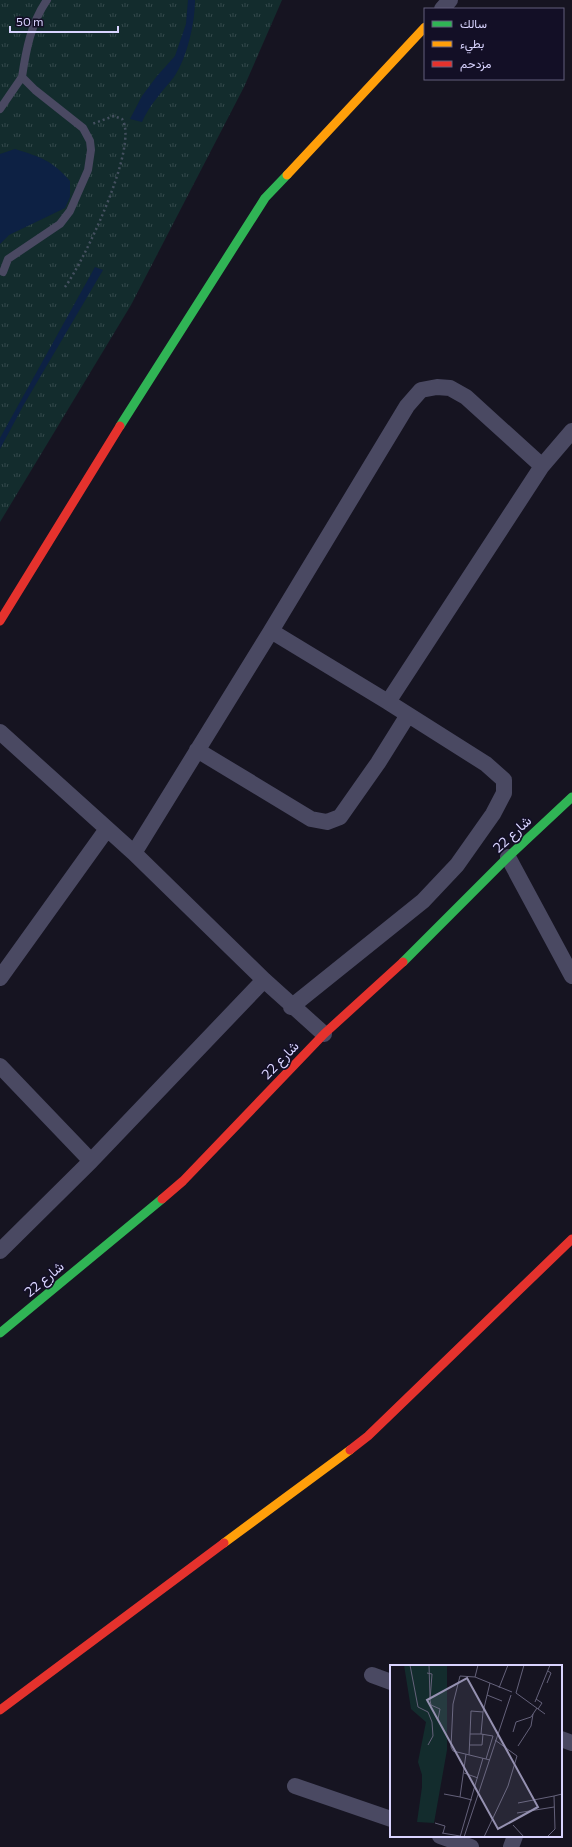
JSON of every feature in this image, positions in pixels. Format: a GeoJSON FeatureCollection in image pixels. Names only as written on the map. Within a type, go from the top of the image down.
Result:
{"type":"FeatureCollection","features":[{"type":"Feature","properties":{"kind":"street"},"geometry":{"type":"LineString","coordinates":[[443,8],[450,0]]}},
{"type":"Feature","properties":{"kind":"street"},"geometry":{"type":"LineString","coordinates":[[0,621],[105,450],[265,198],[424,28]]}},
{"type":"Feature","properties":{"kind":"street"},"geometry":{"type":"LineString","coordinates":[[134,853],[271,631],[407,406],[421,390],[437,387],[450,388],[466,397],[542,466]]}},
{"type":"Feature","properties":{"kind":"street"},"geometry":{"type":"LineString","coordinates":[[388,702],[542,466],[572,432]]}},
{"type":"Feature","properties":{"kind":"street"},"geometry":{"type":"LineString","coordinates":[[271,631],[486,764],[504,780],[504,794],[493,814],[457,865],[423,901],[291,1006]]}},
{"type":"Feature","properties":{"kind":"street"},"geometry":{"type":"LineString","coordinates":[[197,750],[312,819],[327,822],[340,817],[378,763],[408,715]]}},
{"type":"Feature","properties":{"kind":"street"},"geometry":{"type":"LineString","coordinates":[[0,732],[134,853],[291,1006],[324,1034]]}},
{"type":"Feature","properties":{"kind":"street","name":"شارع 22"},"geometry":{"type":"LineString","coordinates":[[0,1334],[183,1181],[324,1034],[404,962],[508,856],[572,797]]}},
{"type":"Feature","properties":{"kind":"street"},"geometry":{"type":"LineString","coordinates":[[0,978],[107,829]]}},
{"type":"Feature","properties":{"kind":"street"},"geometry":{"type":"LineString","coordinates":[[508,856],[572,976]]}},
{"type":"Feature","properties":{"kind":"street"},"geometry":{"type":"LineString","coordinates":[[0,1251],[91,1161],[264,980]]}},
{"type":"Feature","properties":{"kind":"street"},"geometry":{"type":"LineString","coordinates":[[0,1066],[91,1161]]}},
{"type":"Feature","properties":{"kind":"street"},"geometry":{"type":"LineString","coordinates":[[0,1710],[368,1436],[572,1239]]}},
{"type":"Feature","properties":{"kind":"street"},"geometry":{"type":"LineString","coordinates":[[372,1675],[390,1682]]}},
{"type":"Feature","properties":{"kind":"street"},"geometry":{"type":"LineString","coordinates":[[562,1739],[572,1743]]}},
{"type":"Feature","properties":{"kind":"street"},"geometry":{"type":"LineString","coordinates":[[296,1786],[390,1819]]}},
{"type":"Feature","properties":{"kind":"street"},"geometry":{"type":"LineString","coordinates":[[443,1837],[471,1847]]}},
{"type":"Feature","properties":{"kind":"street"},"geometry":{"type":"LineString","coordinates":[[511,1847],[515,1837]]}},
{"type":"Feature","properties":{"kind":"lane"},"geometry":{"type":"LineString","coordinates":[[0,109],[22,77],[27,48],[41,0]]}},
{"type":"Feature","properties":{"kind":"lane"},"geometry":{"type":"LineString","coordinates":[[37,15],[47,0]]}},
{"type":"Feature","properties":{"kind":"lane"},"geometry":{"type":"LineString","coordinates":[[3,272],[8,258],[60,224],[78,196],[88,170],[90,150],[90,141],[82,128],[35,90],[22,77]]}},
{"type":"Feature","properties":{"kind":"path"},"geometry":{"type":"LineString","coordinates":[[65,287],[82,258],[112,193],[122,158],[125,126],[122,119],[114,116],[82,128]]}},
{"type":"Feature","properties":{"kind":"green space"},"geometry":{"type":"Polygon","coordinates":[[[0,0],[282,0],[244,87],[131,305],[0,522],[0,0]]]}},
{"type":"Feature","properties":{"kind":"water"},"geometry":{"type":"Polygon","coordinates":[[[188,0],[195,0],[194,19],[183,60],[179,69],[152,104],[142,122],[130,119],[142,96],[175,56],[186,24],[188,0]]]}},
{"type":"Feature","properties":{"kind":"water"},"geometry":{"type":"Polygon","coordinates":[[[15,149],[39,157],[57,168],[70,181],[70,197],[65,208],[9,235],[0,244],[0,154],[15,149]]]}},
{"type":"Feature","properties":{"kind":"water"},"geometry":{"type":"Polygon","coordinates":[[[95,267],[103,270],[23,406],[0,449],[0,438],[95,267]]]}},
{"type":"Feature","properties":{"kind":"traffic: fast"},"geometry":{"type":"LineString","coordinates":[[120,426],[265,198],[287,175]]}},
{"type":"Feature","properties":{"kind":"traffic: fast"},"geometry":{"type":"LineString","coordinates":[[403,962],[508,857],[572,797]]}},
{"type":"Feature","properties":{"kind":"traffic: fast"},"geometry":{"type":"LineString","coordinates":[[0,1333],[162,1199]]}},
{"type":"Feature","properties":{"kind":"traffic: slow"},"geometry":{"type":"LineString","coordinates":[[287,175],[424,28]]}},
{"type":"Feature","properties":{"kind":"traffic: slow"},"geometry":{"type":"LineString","coordinates":[[224,1543],[350,1450]]}},
{"type":"Feature","properties":{"kind":"traffic: jam"},"geometry":{"type":"LineString","coordinates":[[0,621],[120,426]]}},
{"type":"Feature","properties":{"kind":"traffic: jam"},"geometry":{"type":"LineString","coordinates":[[162,1199],[183,1181],[324,1034],[403,962]]}},
{"type":"Feature","properties":{"kind":"traffic: jam"},"geometry":{"type":"LineString","coordinates":[[350,1450],[368,1436],[572,1239]]}},
{"type":"Feature","properties":{"kind":"traffic: jam"},"geometry":{"type":"LineString","coordinates":[[0,1710],[224,1543]]}}]}
